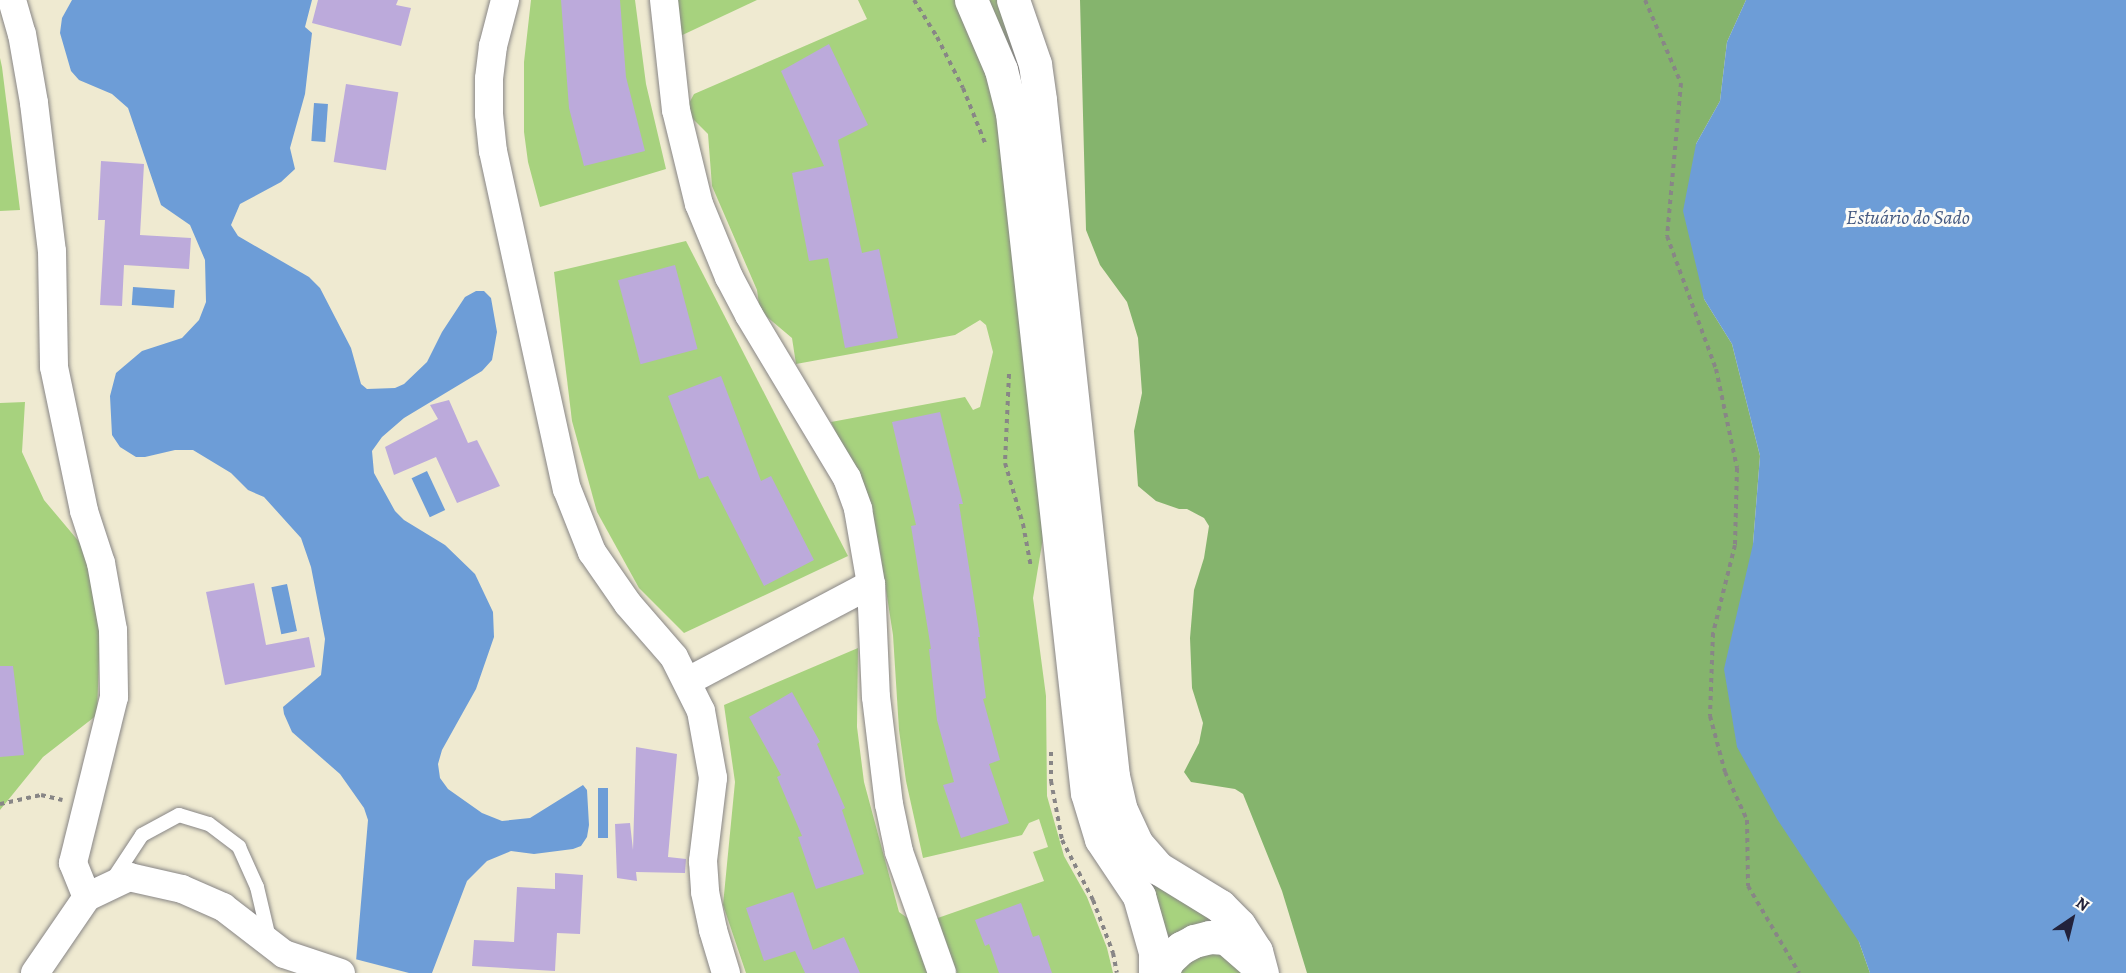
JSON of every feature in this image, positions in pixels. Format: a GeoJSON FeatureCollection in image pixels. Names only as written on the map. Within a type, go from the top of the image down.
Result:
{"type":"FeatureCollection","features":[{"type":"Feature","properties":{"kind":"main road"},"geometry":{"type":"LineString","coordinates":[[971,0],[1001,70],[1012,113],[1087,793],[1101,839],[1139,896],[1155,952],[1155,973]]}},
{"type":"Feature","properties":{"kind":"main road"},"geometry":{"type":"LineString","coordinates":[[1013,0],[1035,64],[1040,100],[1112,764],[1120,810],[1137,844],[1158,868],[1220,906],[1239,925],[1256,951],[1261,972]]}},
{"type":"Feature","properties":{"kind":"main road"},"geometry":{"type":"LineString","coordinates":[[1162,973],[1168,960],[1180,948],[1210,937],[1226,938],[1241,949],[1261,972]]}},
{"type":"Feature","properties":{"kind":"street"},"geometry":{"type":"LineString","coordinates":[[12,0],[22,34],[34,103],[52,251],[54,367],[84,511],[101,563],[113,630],[114,697],[73,862],[97,892]]}},
{"type":"Feature","properties":{"kind":"street"},"geometry":{"type":"LineString","coordinates":[[505,0],[493,46],[489,79],[489,114],[493,151],[567,489],[592,552],[628,604],[674,657],[701,711],[714,778],[703,861],[705,892],[726,973]]}},
{"type":"Feature","properties":{"kind":"street"},"geometry":{"type":"LineString","coordinates":[[664,0],[676,110],[699,204],[729,277],[749,315],[847,478],[860,519],[871,584],[876,698],[889,804],[902,862],[942,973]]}},
{"type":"Feature","properties":{"kind":"street"},"geometry":{"type":"LineString","coordinates":[[688,681],[871,584]]}},
{"type":"Feature","properties":{"kind":"street"},"geometry":{"type":"LineString","coordinates":[[35,973],[97,892],[129,877],[182,889],[223,907],[284,954],[341,973]]}},
{"type":"Feature","properties":{"kind":"lane"},"geometry":{"type":"LineString","coordinates":[[97,892],[142,835],[179,815],[209,824],[239,847],[257,887],[270,943]]}},
{"type":"Feature","properties":{"kind":"path"},"geometry":{"type":"LineString","coordinates":[[1645,0],[1681,83],[1668,236],[1716,369],[1737,468],[1735,545],[1713,633],[1710,716],[1725,772],[1748,820],[1748,886],[1799,973]]}},
{"type":"Feature","properties":{"kind":"path"},"geometry":{"type":"LineString","coordinates":[[0,804],[41,795],[86,806]]}},
{"type":"Feature","properties":{"kind":"green space"},"geometry":{"type":"Polygon","coordinates":[[[531,0],[635,0],[646,84],[666,169],[540,207],[528,162],[524,132],[524,62],[531,0]]]}},
{"type":"Feature","properties":{"kind":"green space"},"geometry":{"type":"Polygon","coordinates":[[[675,0],[757,0],[676,38],[675,0]]]}},
{"type":"Feature","properties":{"kind":"green space"},"geometry":{"type":"Polygon","coordinates":[[[858,0],[955,0],[964,16],[997,104],[1044,532],[1033,598],[1046,696],[1047,796],[1064,856],[1087,897],[1107,948],[1113,973],[746,973],[723,905],[735,782],[724,705],[858,648],[857,727],[864,782],[899,912],[909,919],[932,920],[1044,881],[1033,852],[1048,847],[1039,819],[1029,823],[1022,835],[923,858],[906,781],[899,730],[893,635],[879,545],[868,500],[831,422],[965,397],[973,410],[980,407],[993,352],[986,325],[980,320],[955,335],[796,364],[792,338],[760,311],[757,290],[712,186],[708,134],[691,117],[687,107],[694,94],[867,19],[858,0]]]}},
{"type":"Feature","properties":{"kind":"green space"},"geometry":{"type":"Polygon","coordinates":[[[983,0],[999,0],[1016,44],[1027,114],[983,0]]]}},
{"type":"Feature","properties":{"kind":"green space"},"geometry":{"type":"Polygon","coordinates":[[[1080,0],[1746,0],[1727,42],[1720,101],[1696,144],[1704,299],[1732,344],[1760,456],[1753,544],[1859,942],[1870,973],[1307,973],[1282,891],[1243,794],[1235,789],[1191,782],[1184,772],[1199,743],[1203,723],[1192,688],[1190,638],[1194,590],[1204,558],[1209,526],[1204,518],[1187,509],[1179,509],[1156,501],[1138,486],[1134,431],[1142,393],[1138,338],[1127,302],[1100,265],[1086,230],[1080,0]]]}},
{"type":"Feature","properties":{"kind":"green space"},"geometry":{"type":"Polygon","coordinates":[[[0,58],[2,67],[20,210],[0,211],[0,58]]]}},
{"type":"Feature","properties":{"kind":"green space"},"geometry":{"type":"Polygon","coordinates":[[[686,241],[848,556],[684,633],[639,588],[597,512],[572,421],[554,272],[686,241]]]}},
{"type":"Feature","properties":{"kind":"green space"},"geometry":{"type":"Polygon","coordinates":[[[25,402],[22,452],[44,500],[81,544],[101,601],[97,715],[43,757],[0,810],[0,403],[25,402]]]}},
{"type":"Feature","properties":{"kind":"green space"},"geometry":{"type":"Polygon","coordinates":[[[1141,870],[1173,897],[1217,921],[1168,944],[1164,922],[1151,887],[1141,870]]]}},
{"type":"Feature","properties":{"kind":"green space"},"geometry":{"type":"Polygon","coordinates":[[[1223,951],[1246,973],[1176,973],[1186,957],[1223,951]]]}},
{"type":"Feature","properties":{"kind":"water"},"geometry":{"type":"Polygon","coordinates":[[[72,0],[312,0],[305,27],[312,33],[305,94],[290,148],[295,169],[281,182],[240,204],[231,225],[238,236],[309,277],[320,288],[351,348],[361,384],[367,389],[395,388],[404,384],[427,362],[442,332],[465,297],[476,291],[484,291],[491,298],[497,332],[492,360],[482,371],[404,418],[382,437],[372,451],[374,473],[395,511],[404,520],[445,545],[475,574],[493,612],[494,637],[476,689],[442,750],[438,764],[440,778],[448,789],[482,813],[502,821],[530,818],[583,785],[587,790],[589,825],[587,837],[581,846],[573,849],[534,854],[511,851],[487,861],[467,881],[432,973],[355,973],[368,820],[364,808],[340,774],[292,732],[283,707],[321,675],[325,639],[311,567],[301,538],[264,497],[248,490],[231,473],[193,450],[175,450],[136,457],[120,447],[112,435],[110,396],[116,373],[142,351],[182,338],[199,320],[206,302],[205,260],[190,225],[161,205],[128,108],[112,94],[79,80],[71,71],[60,33],[62,18],[72,0]]]}},
{"type":"Feature","properties":{"kind":"water","name":"Estuário do Sado"},"geometry":{"type":"Polygon","coordinates":[[[1746,0],[2126,0],[2126,973],[1870,973],[1859,942],[1777,819],[1737,747],[1724,669],[1753,544],[1760,456],[1732,344],[1704,299],[1683,211],[1696,144],[1720,101],[1727,42],[1746,0]]]}},
{"type":"Feature","properties":{"kind":"water"},"geometry":{"type":"Polygon","coordinates":[[[314,103],[328,104],[325,142],[311,141],[314,103]]]}},
{"type":"Feature","properties":{"kind":"water"},"geometry":{"type":"Polygon","coordinates":[[[133,287],[175,290],[174,308],[132,305],[133,287]]]}},
{"type":"Feature","properties":{"kind":"water"},"geometry":{"type":"Polygon","coordinates":[[[427,471],[445,510],[430,517],[412,478],[427,471]]]}},
{"type":"Feature","properties":{"kind":"water"},"geometry":{"type":"Polygon","coordinates":[[[287,584],[297,631],[281,634],[271,587],[287,584]]]}},
{"type":"Feature","properties":{"kind":"water"},"geometry":{"type":"Polygon","coordinates":[[[598,788],[608,788],[608,838],[598,838],[598,788]]]}},
{"type":"Feature","properties":{"kind":"pier"},"geometry":{"type":"Polygon","coordinates":[[[355,959],[409,973],[352,973],[355,959]]]}},
{"type":"Feature","properties":{"kind":"building"},"geometry":{"type":"Polygon","coordinates":[[[318,0],[398,0],[396,5],[411,8],[401,46],[312,23],[318,0]]]}},
{"type":"Feature","properties":{"kind":"building"},"geometry":{"type":"Polygon","coordinates":[[[561,0],[620,0],[626,77],[645,151],[584,166],[569,108],[561,0]]]}},
{"type":"Feature","properties":{"kind":"building"},"geometry":{"type":"Polygon","coordinates":[[[829,44],[868,125],[838,140],[862,253],[879,249],[898,338],[845,348],[828,258],[809,261],[792,173],[824,166],[781,71],[829,44]]]}},
{"type":"Feature","properties":{"kind":"building"},"geometry":{"type":"Polygon","coordinates":[[[346,84],[398,92],[386,170],[334,162],[346,84]]]}},
{"type":"Feature","properties":{"kind":"building"},"geometry":{"type":"Polygon","coordinates":[[[101,161],[144,164],[140,235],[191,238],[189,269],[124,265],[122,306],[100,305],[105,220],[98,220],[101,161]]]}},
{"type":"Feature","properties":{"kind":"building"},"geometry":{"type":"Polygon","coordinates":[[[675,265],[698,349],[641,364],[618,280],[675,265]]]}},
{"type":"Feature","properties":{"kind":"building"},"geometry":{"type":"Polygon","coordinates":[[[721,376],[761,481],[771,476],[814,560],[764,586],[708,476],[699,479],[668,396],[721,376]]]}},
{"type":"Feature","properties":{"kind":"building"},"geometry":{"type":"Polygon","coordinates":[[[449,400],[468,443],[477,440],[500,486],[457,503],[436,457],[394,475],[385,447],[438,419],[430,405],[449,400]]]}},
{"type":"Feature","properties":{"kind":"building"},"geometry":{"type":"Polygon","coordinates":[[[940,412],[963,504],[959,504],[980,637],[978,637],[986,698],[983,699],[1000,760],[989,764],[1009,823],[961,838],[943,785],[954,782],[937,720],[929,649],[931,649],[911,526],[916,525],[892,422],[940,412]]]}},
{"type":"Feature","properties":{"kind":"building"},"geometry":{"type":"Polygon","coordinates":[[[254,583],[266,645],[309,637],[315,667],[225,685],[206,592],[254,583]]]}},
{"type":"Feature","properties":{"kind":"building"},"geometry":{"type":"Polygon","coordinates":[[[0,666],[13,666],[24,755],[0,757],[0,666]]]}},
{"type":"Feature","properties":{"kind":"building"},"geometry":{"type":"Polygon","coordinates":[[[792,692],[820,742],[817,744],[845,808],[842,810],[864,874],[816,889],[798,837],[802,836],[777,777],[781,775],[749,717],[792,692]]]}},
{"type":"Feature","properties":{"kind":"building"},"geometry":{"type":"Polygon","coordinates":[[[636,747],[677,754],[668,857],[686,859],[685,873],[636,872],[637,881],[617,878],[615,824],[630,823],[633,850],[636,747]]]}},
{"type":"Feature","properties":{"kind":"building"},"geometry":{"type":"Polygon","coordinates":[[[555,873],[583,875],[580,934],[557,933],[555,971],[472,966],[474,940],[514,942],[517,887],[555,889],[555,873]]]}},
{"type":"Feature","properties":{"kind":"building"},"geometry":{"type":"Polygon","coordinates":[[[793,892],[813,950],[844,937],[860,973],[805,973],[795,951],[764,961],[746,908],[793,892]]]}},
{"type":"Feature","properties":{"kind":"building"},"geometry":{"type":"Polygon","coordinates":[[[1021,903],[1033,937],[1039,935],[1052,973],[999,973],[989,944],[985,946],[975,920],[1021,903]]]}}]}
